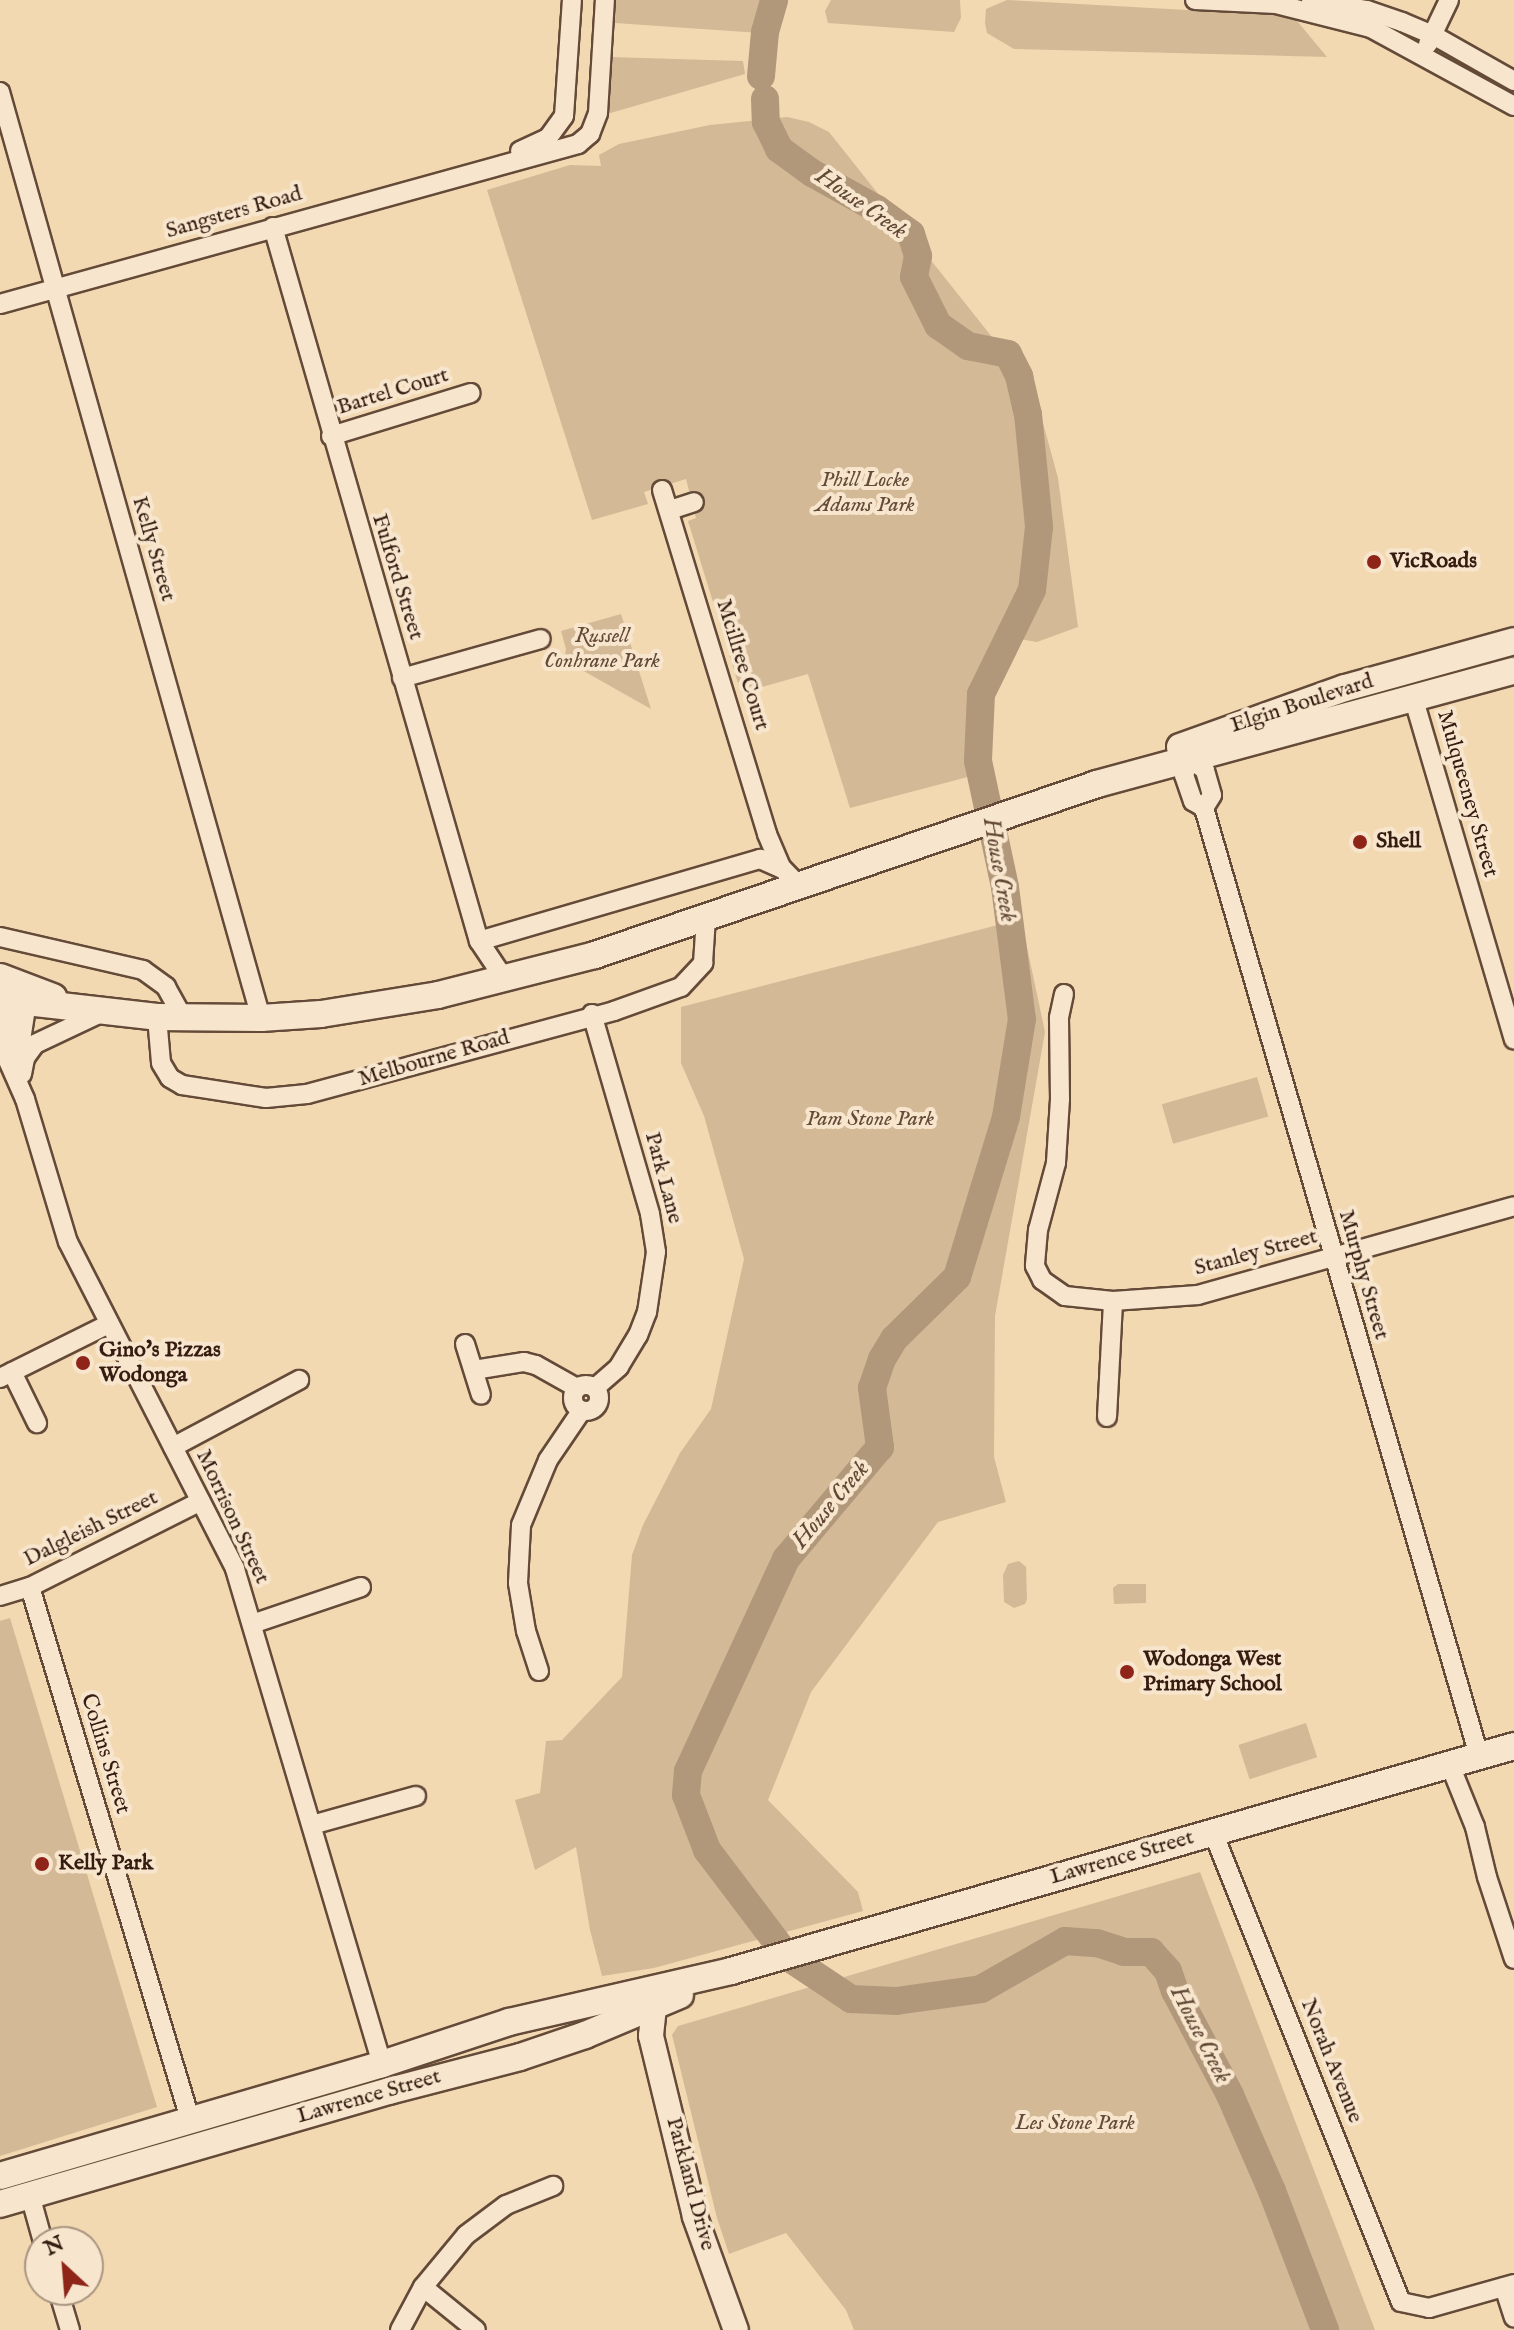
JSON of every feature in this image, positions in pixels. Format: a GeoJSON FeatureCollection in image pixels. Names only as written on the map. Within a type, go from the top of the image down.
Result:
{"type":"FeatureCollection","features":[{"type":"Feature","properties":{"kind":"main road","name":"Elgin Boulevard"},"geometry":{"type":"LineString","coordinates":[[793,881],[959,830],[1240,735],[1345,688],[1514,641]]}},
{"type":"Feature","properties":{"kind":"main road","name":"Elgin Boulevard"},"geometry":{"type":"LineString","coordinates":[[1240,735],[1362,715],[1514,671]]}},
{"type":"Feature","properties":{"kind":"main road"},"geometry":{"type":"LineString","coordinates":[[1345,688],[1351,707],[1362,715]]}},
{"type":"Feature","properties":{"kind":"main road"},"geometry":{"type":"LineString","coordinates":[[12,993],[94,1010],[170,1018],[261,1018],[321,1014],[505,980],[706,918],[793,881]]}},
{"type":"Feature","properties":{"kind":"main road","name":"Lawrence Street"},"geometry":{"type":"LineString","coordinates":[[0,2204],[389,2091],[520,2057],[731,1971],[1514,1746]]}},
{"type":"Feature","properties":{"kind":"main road","name":"Lawrence Street"},"geometry":{"type":"LineString","coordinates":[[11,2172],[382,2064],[509,2022],[642,2006]]}},
{"type":"Feature","properties":{"kind":"main road"},"geometry":{"type":"LineString","coordinates":[[382,2064],[389,2091]]}},
{"type":"Feature","properties":{"kind":"main road"},"geometry":{"type":"LineString","coordinates":[[190,2119],[198,2146]]}},
{"type":"Feature","properties":{"kind":"main road"},"geometry":{"type":"LineString","coordinates":[[11,2172],[30,2195]]}},
{"type":"Feature","properties":{"kind":"street","name":"Sangsters Road"},"geometry":{"type":"LineString","coordinates":[[481,168],[543,141],[558,128],[566,105],[572,0]]}},
{"type":"Feature","properties":{"kind":"street","name":"Sangsters Road"},"geometry":{"type":"LineString","coordinates":[[0,304],[481,168],[569,148],[590,134],[598,113],[605,0]]}},
{"type":"Feature","properties":{"kind":"street"},"geometry":{"type":"LineString","coordinates":[[1195,0],[1276,4],[1316,2],[1355,7],[1433,35],[1514,81]]}},
{"type":"Feature","properties":{"kind":"street"},"geometry":{"type":"LineString","coordinates":[[1423,53],[1449,0]]}},
{"type":"Feature","properties":{"kind":"street"},"geometry":{"type":"LineString","coordinates":[[1276,4],[1371,28],[1423,53],[1514,106]]}},
{"type":"Feature","properties":{"kind":"street","name":"Kelly Street"},"geometry":{"type":"LineString","coordinates":[[0,92],[261,1018]]}},
{"type":"Feature","properties":{"kind":"street","name":"Fulford Street"},"geometry":{"type":"LineString","coordinates":[[273,227],[479,941],[505,980]]}},
{"type":"Feature","properties":{"kind":"street","name":"Bartel Court"},"geometry":{"type":"LineString","coordinates":[[331,436],[471,393]]}},
{"type":"Feature","properties":{"kind":"street","name":"Mcillree Court"},"geometry":{"type":"LineString","coordinates":[[662,490],[767,834],[793,881]]}},
{"type":"Feature","properties":{"kind":"street"},"geometry":{"type":"LineString","coordinates":[[670,510],[694,502]]}},
{"type":"Feature","properties":{"kind":"street"},"geometry":{"type":"LineString","coordinates":[[402,678],[541,639]]}},
{"type":"Feature","properties":{"kind":"street","name":"Mulqueeney Street"},"geometry":{"type":"LineString","coordinates":[[1414,700],[1514,1040]]}},
{"type":"Feature","properties":{"kind":"street","name":"Murphy Street"},"geometry":{"type":"LineString","coordinates":[[1187,752],[1184,775],[1193,801],[1204,808],[1479,1756]]}},
{"type":"Feature","properties":{"kind":"street"},"geometry":{"type":"LineString","coordinates":[[748,863],[761,853],[767,834]]}},
{"type":"Feature","properties":{"kind":"street"},"geometry":{"type":"LineString","coordinates":[[479,941],[748,863],[769,861],[793,881]]}},
{"type":"Feature","properties":{"kind":"street","name":"Melbourne Road"},"geometry":{"type":"LineString","coordinates":[[0,937],[143,970],[166,987],[170,1018],[159,1056],[170,1078],[182,1085],[273,1098],[320,1091],[592,1014],[614,1011],[687,984],[704,959],[706,918]]}},
{"type":"Feature","properties":{"kind":"street","name":"Fulford Street"},"geometry":{"type":"LineString","coordinates":[[478,986],[479,941]]}},
{"type":"Feature","properties":{"kind":"street","name":"Morrison Street"},"geometry":{"type":"LineString","coordinates":[[12,993],[21,1040],[25,1099]]}},
{"type":"Feature","properties":{"kind":"street","name":"Morrison Street"},"geometry":{"type":"LineString","coordinates":[[12,993],[5,1053],[25,1099],[68,1242],[235,1569],[382,2064]]}},
{"type":"Feature","properties":{"kind":"street","name":"Stanley Street"},"geometry":{"type":"LineString","coordinates":[[1064,994],[1059,1018],[1056,1163],[1036,1249],[1035,1266],[1049,1287],[1074,1299],[1113,1301],[1198,1295],[1514,1206]]}},
{"type":"Feature","properties":{"kind":"street"},"geometry":{"type":"LineString","coordinates":[[22,1074],[25,1058],[35,1044],[94,1010]]}},
{"type":"Feature","properties":{"kind":"street","name":"Park Lane"},"geometry":{"type":"LineString","coordinates":[[539,1671],[526,1631],[518,1583],[521,1525],[548,1460],[582,1410],[597,1405],[599,1397],[586,1388],[619,1367],[638,1335],[647,1312],[656,1252],[650,1214],[592,1014]]}},
{"type":"Feature","properties":{"kind":"street"},"geometry":{"type":"LineString","coordinates":[[1107,1417],[1113,1301]]}},
{"type":"Feature","properties":{"kind":"street"},"geometry":{"type":"LineString","coordinates":[[37,1423],[6,1375],[109,1324]]}},
{"type":"Feature","properties":{"kind":"street"},"geometry":{"type":"LineString","coordinates":[[465,1344],[481,1395]]}},
{"type":"Feature","properties":{"kind":"street"},"geometry":{"type":"LineString","coordinates":[[474,1370],[524,1362],[586,1388]]}},
{"type":"Feature","properties":{"kind":"street"},"geometry":{"type":"LineString","coordinates":[[173,1447],[299,1380]]}},
{"type":"Feature","properties":{"kind":"street","name":"Dalgleish Street"},"geometry":{"type":"LineString","coordinates":[[0,1596],[30,1587],[201,1501]]}},
{"type":"Feature","properties":{"kind":"street","name":"Collins Street"},"geometry":{"type":"LineString","coordinates":[[30,1587],[190,2119]]}},
{"type":"Feature","properties":{"kind":"street"},"geometry":{"type":"LineString","coordinates":[[252,1624],[361,1587]]}},
{"type":"Feature","properties":{"kind":"street"},"geometry":{"type":"LineString","coordinates":[[1450,1765],[1475,1827],[1487,1877],[1514,1959]]}},
{"type":"Feature","properties":{"kind":"street"},"geometry":{"type":"LineString","coordinates":[[312,1825],[416,1796]]}},
{"type":"Feature","properties":{"kind":"street","name":"Norah Avenue"},"geometry":{"type":"LineString","coordinates":[[1213,1832],[1394,2291],[1405,2305],[1429,2308],[1509,2286]]}},
{"type":"Feature","properties":{"kind":"street","name":"Parkland Drive"},"geometry":{"type":"LineString","coordinates":[[642,2006],[695,2217],[736,2330]]}},
{"type":"Feature","properties":{"kind":"street"},"geometry":{"type":"LineString","coordinates":[[400,2330],[423,2287],[477,2225],[506,2205],[553,2186]]}},
{"type":"Feature","properties":{"kind":"street"},"geometry":{"type":"LineString","coordinates":[[30,2195],[39,2226]]}},
{"type":"Feature","properties":{"kind":"street"},"geometry":{"type":"LineString","coordinates":[[1509,2286],[1514,2317]]}},
{"type":"Feature","properties":{"kind":"street"},"geometry":{"type":"LineString","coordinates":[[423,2287],[476,2330]]}},
{"type":"Feature","properties":{"kind":"street"},"geometry":{"type":"LineString","coordinates":[[63,2306],[70,2330]]}},
{"type":"Feature","properties":{"kind":"green space"},"geometry":{"type":"Polygon","coordinates":[[[616,0],[763,0],[760,33],[615,23],[616,0]]]}},
{"type":"Feature","properties":{"kind":"green space"},"geometry":{"type":"Polygon","coordinates":[[[831,0],[960,0],[961,18],[954,32],[828,23],[825,11],[831,0]]]}},
{"type":"Feature","properties":{"kind":"green space"},"geometry":{"type":"Polygon","coordinates":[[[1007,0],[1293,16],[1327,57],[1014,49],[987,33],[985,23],[986,9],[1007,0]]]}},
{"type":"Feature","properties":{"kind":"green space"},"geometry":{"type":"Polygon","coordinates":[[[609,57],[743,61],[745,74],[607,114],[609,57]]]}},
{"type":"Feature","properties":{"kind":"green space","name":"Phill Locke Adams Park"},"geometry":{"type":"Polygon","coordinates":[[[787,117],[809,122],[829,132],[1034,390],[1058,478],[1078,627],[1037,642],[1007,637],[981,694],[979,774],[850,808],[808,674],[741,693],[688,521],[696,518],[686,479],[644,492],[648,504],[592,520],[487,190],[570,165],[601,166],[599,155],[619,144],[710,125],[787,117]]]}},
{"type":"Feature","properties":{"kind":"green space","name":"Russell Conhrane Park"},"geometry":{"type":"Polygon","coordinates":[[[621,614],[651,709],[564,660],[566,649],[561,631],[621,614]]]}},
{"type":"Feature","properties":{"kind":"green space","name":"Pam Stone Park"},"geometry":{"type":"Polygon","coordinates":[[[1021,919],[1045,1032],[995,1316],[994,1457],[1006,1502],[938,1522],[811,1692],[768,1800],[858,1892],[863,1911],[654,1968],[602,1976],[590,1930],[576,1847],[535,1870],[515,1800],[540,1793],[546,1741],[562,1740],[622,1677],[632,1555],[643,1525],[680,1453],[711,1409],[744,1259],[704,1116],[681,1063],[681,1007],[1021,919]]]}},
{"type":"Feature","properties":{"kind":"green space"},"geometry":{"type":"Polygon","coordinates":[[[1257,1077],[1268,1116],[1173,1144],[1162,1104],[1257,1077]]]}},
{"type":"Feature","properties":{"kind":"green space"},"geometry":{"type":"Polygon","coordinates":[[[1019,1561],[1026,1567],[1027,1599],[1025,1604],[1014,1608],[1004,1602],[1003,1575],[1008,1564],[1019,1561]]]}},
{"type":"Feature","properties":{"kind":"green space"},"geometry":{"type":"Polygon","coordinates":[[[1118,1584],[1146,1584],[1146,1603],[1114,1604],[1113,1588],[1118,1584]]]}},
{"type":"Feature","properties":{"kind":"green space","name":"Kelly Park"},"geometry":{"type":"Polygon","coordinates":[[[10,1618],[157,2107],[0,2156],[0,1621],[10,1618]]]}},
{"type":"Feature","properties":{"kind":"green space"},"geometry":{"type":"Polygon","coordinates":[[[1306,1723],[1317,1757],[1250,1779],[1238,1745],[1306,1723]]]}},
{"type":"Feature","properties":{"kind":"green space","name":"Les Stone Park"},"geometry":{"type":"Polygon","coordinates":[[[1200,1872],[1375,2330],[854,2330],[846,2310],[786,2233],[729,2254],[717,2218],[672,2035],[678,2026],[1200,1872]]]}},
{"type":"Feature","properties":{"kind":"waterway","name":"House Creek"},"geometry":{"type":"LineString","coordinates":[[761,76],[765,32],[774,0]]}},
{"type":"Feature","properties":{"kind":"waterway","name":"House Creek"},"geometry":{"type":"LineString","coordinates":[[765,99],[766,122],[779,149],[812,173],[877,209],[911,234],[918,256],[914,277],[938,325],[968,346],[1008,354],[1019,376],[1028,414],[1039,527],[1032,590],[981,694],[978,761],[1005,887],[1022,1019],[1006,1117],[957,1277],[894,1339],[882,1359],[872,1388],[880,1447],[786,1559],[688,1771],[686,1795],[707,1850],[788,1957],[851,1999],[896,2001],[981,1989],[1065,1941],[1097,1943],[1124,1952],[1151,1952],[1168,1971],[1175,1991],[1230,2095],[1272,2191],[1325,2330]]}},
{"type":"Feature","properties":{"kind":"place","name":"VicRoads"},"geometry":{"type":"Point","coordinates":[1374,562]}},
{"type":"Feature","properties":{"kind":"place","name":"Shell"},"geometry":{"type":"Point","coordinates":[1360,842]}},
{"type":"Feature","properties":{"kind":"place","name":"Gino's Pizzas Wodonga"},"geometry":{"type":"Point","coordinates":[83,1363]}},
{"type":"Feature","properties":{"kind":"place","name":"Wodonga West Primary School"},"geometry":{"type":"Point","coordinates":[1127,1672]}},
{"type":"Feature","properties":{"kind":"place","name":"Kelly Park"},"geometry":{"type":"Point","coordinates":[42,1864]}}]}
